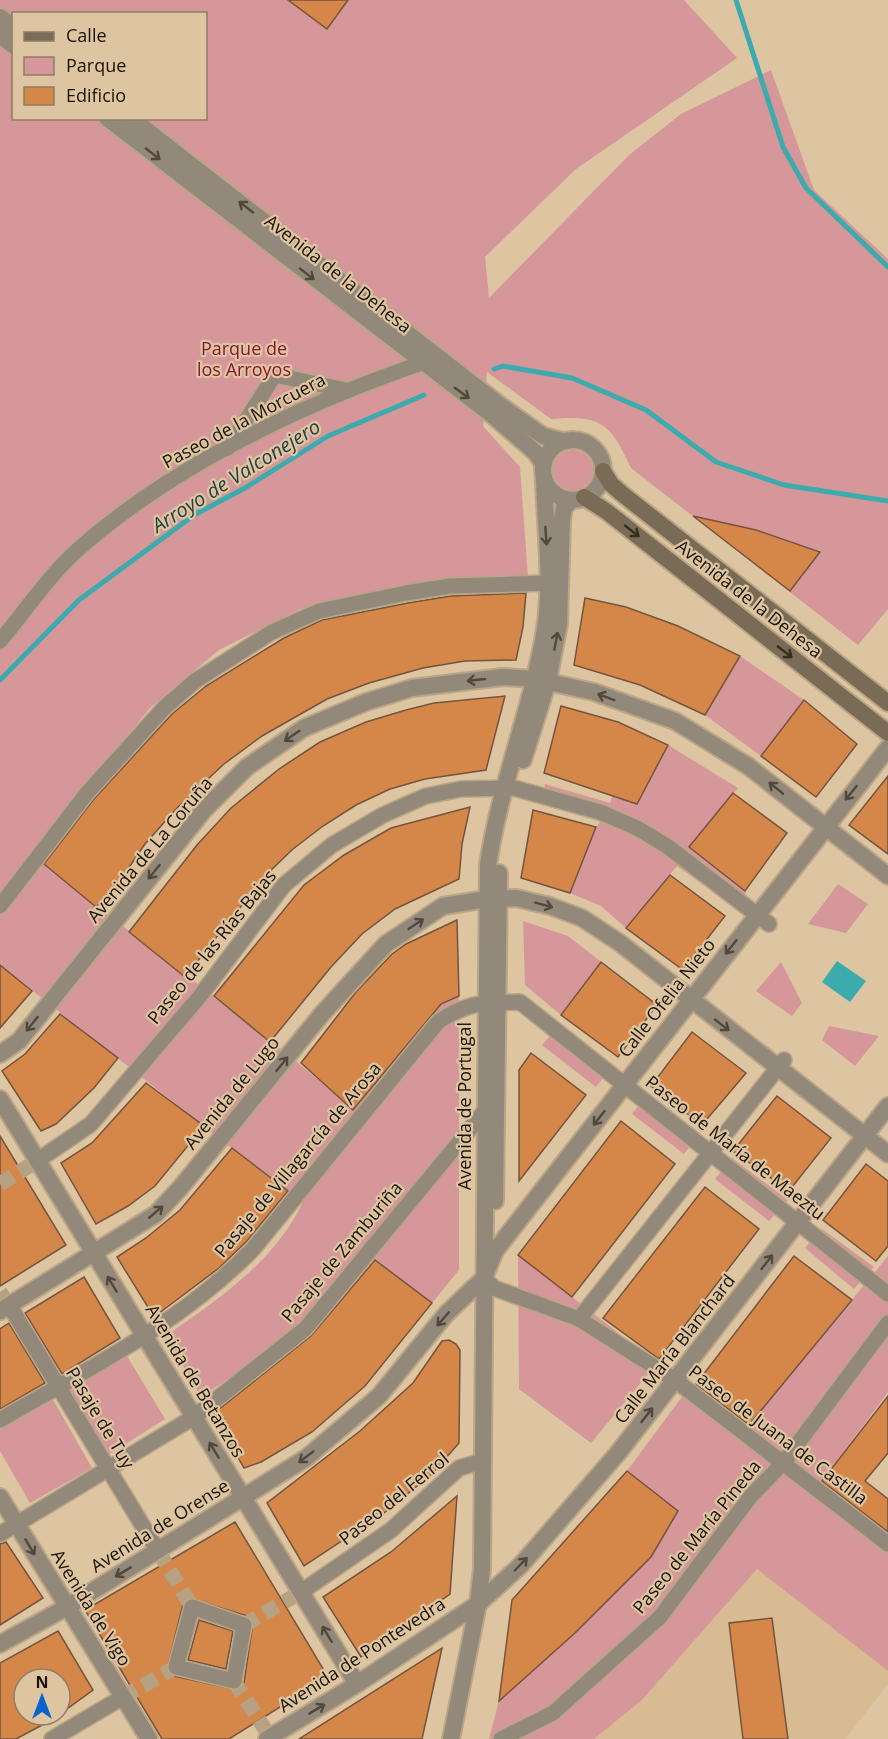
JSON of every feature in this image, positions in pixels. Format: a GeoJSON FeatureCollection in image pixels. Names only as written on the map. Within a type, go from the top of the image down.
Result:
{"type":"FeatureCollection","features":[{"type":"Feature","properties":{"kind":"main road","name":"Avenida de la Dehesa"},"geometry":{"type":"LineString","coordinates":[[603,471],[621,493],[888,703]]}},
{"type":"Feature","properties":{"kind":"main road","name":"Avenida de la Dehesa"},"geometry":{"type":"LineString","coordinates":[[578,498],[606,511],[888,733]]}},
{"type":"Feature","properties":{"kind":"street"},"geometry":{"type":"LineString","coordinates":[[0,16],[12,25]]}},
{"type":"Feature","properties":{"kind":"street"},"geometry":{"type":"LineString","coordinates":[[0,35],[12,44]]}},
{"type":"Feature","properties":{"kind":"street","name":"Avenida de la Dehesa"},"geometry":{"type":"LineString","coordinates":[[110,120],[492,416],[535,452],[554,493],[578,498]]}},
{"type":"Feature","properties":{"kind":"street","name":"Avenida de la Dehesa"},"geometry":{"type":"LineString","coordinates":[[134,120],[501,406],[543,436],[562,441],[581,441],[590,445],[598,452],[603,471]]}},
{"type":"Feature","properties":{"kind":"street","name":"Paseo de la Morcuera"},"geometry":{"type":"LineString","coordinates":[[0,641],[72,555],[143,498],[190,468],[346,390],[422,363]]}},
{"type":"Feature","properties":{"kind":"street"},"geometry":{"type":"LineString","coordinates":[[228,449],[275,375],[346,390]]}},
{"type":"Feature","properties":{"kind":"street"},"geometry":{"type":"LineString","coordinates":[[543,470],[550,450],[562,441]]}},
{"type":"Feature","properties":{"kind":"street","name":"Avenida de Portugal"},"geometry":{"type":"LineString","coordinates":[[541,680],[548,583],[543,470]]}},
{"type":"Feature","properties":{"kind":"street"},"geometry":{"type":"LineString","coordinates":[[578,498],[597,487],[603,471]]}},
{"type":"Feature","properties":{"kind":"street","name":"Avenida de Portugal"},"geometry":{"type":"LineString","coordinates":[[495,1251],[492,1002],[494,828],[509,787],[559,624],[562,519],[564,508],[578,498]]}},
{"type":"Feature","properties":{"kind":"street"},"geometry":{"type":"LineString","coordinates":[[0,906],[87,793],[165,707],[195,681],[272,632],[319,611],[406,593],[450,586],[548,583]]}},
{"type":"Feature","properties":{"kind":"street","name":"Avenida de La Coruña"},"geometry":{"type":"LineString","coordinates":[[0,1053],[19,1041],[204,810],[247,767],[304,728],[366,702],[412,688],[502,677],[541,680],[594,692],[675,721],[748,766],[888,876]]}},
{"type":"Feature","properties":{"kind":"street","name":"Calle Ofelia Nieto"},"geometry":{"type":"LineString","coordinates":[[489,1283],[495,1251],[690,1000],[763,919],[824,827],[888,748]]}},
{"type":"Feature","properties":{"kind":"street","name":"Paseo de las Rías Bajas"},"geometry":{"type":"LineString","coordinates":[[37,1161],[91,1124],[200,996],[284,885],[332,845],[383,815],[426,796],[461,789],[509,787],[600,812],[637,828],[667,846],[763,919]]}},
{"type":"Feature","properties":{"kind":"street","name":"Avenida de Lugo"},"geometry":{"type":"LineString","coordinates":[[4,1308],[156,1214],[322,1014],[386,944],[443,906],[493,898],[516,898],[550,906],[582,918],[620,943],[690,1000],[781,1064],[888,1154]]}},
{"type":"Feature","properties":{"kind":"street","name":"Avenida de Portugal"},"geometry":{"type":"LineString","coordinates":[[461,1739],[484,1599],[489,1283],[484,1112],[492,1002]]}},
{"type":"Feature","properties":{"kind":"street","name":"Paseo de María de Maeztu"},"geometry":{"type":"LineString","coordinates":[[492,1002],[520,1002],[888,1294]]}},
{"type":"Feature","properties":{"kind":"street","name":"Pasaje de Villagarcía de Arosa"},"geometry":{"type":"LineString","coordinates":[[0,1420],[144,1336],[218,1284],[253,1249],[438,1022],[460,1006],[492,1002]]}},
{"type":"Feature","properties":{"kind":"street"},"geometry":{"type":"LineString","coordinates":[[579,1319],[781,1064]]}},
{"type":"Feature","properties":{"kind":"street","name":"Avenida de Betanzos"},"geometry":{"type":"LineString","coordinates":[[0,1099],[357,1684]]}},
{"type":"Feature","properties":{"kind":"street","name":"Calle María Blanchard"},"geometry":{"type":"LineString","coordinates":[[484,1599],[521,1565],[675,1380],[888,1106]]}},
{"type":"Feature","properties":{"kind":"street","name":"Pasaje de Zamburiña"},"geometry":{"type":"LineString","coordinates":[[0,1534],[194,1417],[305,1329],[484,1112]]}},
{"type":"Feature","properties":{"kind":"street","name":"Avenida de Portugal"},"geometry":{"type":"LineString","coordinates":[[451,1739],[484,1599],[483,1461],[489,1283]]}},
{"type":"Feature","properties":{"kind":"street","name":"Paseo de Juana de Castilla"},"geometry":{"type":"LineString","coordinates":[[489,1283],[579,1319],[675,1380],[888,1544]]}},
{"type":"Feature","properties":{"kind":"street","name":"Avenida de Orense"},"geometry":{"type":"LineString","coordinates":[[0,1644],[67,1607],[306,1458],[379,1396],[446,1314],[489,1283]]}},
{"type":"Feature","properties":{"kind":"street","name":"Pasaje de Tuy"},"geometry":{"type":"LineString","coordinates":[[4,1308],[58,1386],[158,1551]]}},
{"type":"Feature","properties":{"kind":"street","name":"Paseo de María Pineda"},"geometry":{"type":"LineString","coordinates":[[501,1739],[554,1713],[660,1617],[751,1496],[784,1462],[888,1323]]}},
{"type":"Feature","properties":{"kind":"street","name":"Paseo del Ferrol"},"geometry":{"type":"LineString","coordinates":[[301,1592],[391,1530],[459,1468],[483,1461]]}},
{"type":"Feature","properties":{"kind":"street","name":"Avenida de Vigo"},"geometry":{"type":"LineString","coordinates":[[0,1497],[149,1739]]}},
{"type":"Feature","properties":{"kind":"street","name":"Avenida de Pontevedra"},"geometry":{"type":"LineString","coordinates":[[269,1738],[357,1684],[484,1599]]}},
{"type":"Feature","properties":{"kind":"street"},"geometry":{"type":"LineString","coordinates":[[192,1608],[244,1626],[234,1681],[176,1667],[192,1608]]}},
{"type":"Feature","properties":{"kind":"street"},"geometry":{"type":"LineString","coordinates":[[52,1739],[123,1697]]}},
{"type":"Feature","properties":{"kind":"shaded area"},"geometry":{"type":"Polygon","coordinates":[[[757,1569],[888,1671],[888,1684],[845,1739],[594,1739],[642,1700],[757,1569]]]}},
{"type":"Feature","properties":{"kind":"green space","name":"Parque de los Arroyos"},"geometry":{"type":"Polygon","coordinates":[[[0,0],[684,0],[737,58],[576,169],[485,257],[489,298],[629,155],[681,114],[771,70],[814,190],[888,259],[888,609],[858,645],[631,468],[611,432],[603,426],[583,418],[551,419],[487,372],[483,426],[520,467],[528,578],[402,588],[300,609],[219,650],[150,708],[0,892],[0,0]]]}},
{"type":"Feature","properties":{"kind":"green space"},"geometry":{"type":"Polygon","coordinates":[[[573,450],[581,451],[587,456],[592,462],[592,478],[587,484],[581,489],[573,490],[565,489],[559,484],[554,478],[553,470],[554,462],[559,456],[565,451],[573,450]]]}},
{"type":"Feature","properties":{"kind":"green space"},"geometry":{"type":"Polygon","coordinates":[[[740,656],[804,700],[761,756],[705,715],[740,656]]]}},
{"type":"Feature","properties":{"kind":"green space"},"geometry":{"type":"Polygon","coordinates":[[[668,745],[738,788],[689,847],[746,892],[736,908],[677,866],[626,928],[601,906],[570,893],[596,827],[602,820],[540,802],[545,784],[610,803],[613,794],[636,804],[668,745]]]}},
{"type":"Feature","properties":{"kind":"green space"},"geometry":{"type":"Polygon","coordinates":[[[42,862],[277,1046],[353,1110],[441,1004],[459,996],[459,1270],[432,1303],[373,1259],[370,1243],[322,1303],[261,1357],[201,1397],[166,1336],[224,1294],[260,1262],[290,1225],[302,1204],[0,965],[0,916],[42,862]]]}},
{"type":"Feature","properties":{"kind":"green space"},"geometry":{"type":"Polygon","coordinates":[[[838,884],[868,904],[846,933],[808,924],[838,884]]]}},
{"type":"Feature","properties":{"kind":"green space"},"geometry":{"type":"Polygon","coordinates":[[[523,921],[568,936],[601,962],[561,1015],[525,985],[523,921]]]}},
{"type":"Feature","properties":{"kind":"green space"},"geometry":{"type":"Polygon","coordinates":[[[781,962],[802,1003],[792,1016],[756,991],[781,962]]]}},
{"type":"Feature","properties":{"kind":"green space"},"geometry":{"type":"Polygon","coordinates":[[[560,1024],[614,1065],[596,1087],[542,1045],[560,1024]]]}},
{"type":"Feature","properties":{"kind":"green space"},"geometry":{"type":"Polygon","coordinates":[[[829,1026],[879,1036],[855,1066],[822,1040],[829,1026]]]}},
{"type":"Feature","properties":{"kind":"green space"},"geometry":{"type":"Polygon","coordinates":[[[648,1093],[700,1133],[684,1154],[632,1114],[648,1093]]]}},
{"type":"Feature","properties":{"kind":"green space"},"geometry":{"type":"Polygon","coordinates":[[[732,1158],[788,1200],[769,1221],[715,1179],[732,1158]]]}},
{"type":"Feature","properties":{"kind":"green space"},"geometry":{"type":"Polygon","coordinates":[[[822,1229],[874,1267],[854,1289],[805,1248],[822,1229]]]}},
{"type":"Feature","properties":{"kind":"green space"},"geometry":{"type":"Polygon","coordinates":[[[518,1255],[657,1363],[591,1443],[519,1389],[518,1255]]]}},
{"type":"Feature","properties":{"kind":"green space"},"geometry":{"type":"Polygon","coordinates":[[[888,1256],[888,1392],[817,1488],[888,1544],[888,1671],[757,1569],[642,1700],[594,1739],[489,1739],[499,1701],[575,1633],[678,1511],[627,1471],[687,1390],[743,1432],[888,1256]]]}},
{"type":"Feature","properties":{"kind":"green space"},"geometry":{"type":"Polygon","coordinates":[[[127,1356],[165,1419],[108,1455],[69,1388],[127,1356]]]}},
{"type":"Feature","properties":{"kind":"green space"},"geometry":{"type":"Polygon","coordinates":[[[52,1398],[92,1468],[30,1503],[0,1451],[0,1430],[52,1398]]]}},
{"type":"Feature","properties":{"kind":"water"},"geometry":{"type":"Polygon","coordinates":[[[837,961],[866,981],[850,1002],[822,982],[837,961]]]}},
{"type":"Feature","properties":{"kind":"building"},"geometry":{"type":"Polygon","coordinates":[[[288,0],[348,0],[327,29],[288,0]]]}},
{"type":"Feature","properties":{"kind":"building"},"geometry":{"type":"Polygon","coordinates":[[[693,516],[756,530],[820,552],[790,591],[693,516]]]}},
{"type":"Feature","properties":{"kind":"building"},"geometry":{"type":"Polygon","coordinates":[[[526,593],[523,627],[516,660],[465,661],[423,668],[369,683],[327,699],[262,736],[224,764],[177,808],[145,844],[119,882],[96,907],[44,864],[94,799],[172,714],[206,686],[284,638],[322,620],[408,603],[451,596],[526,593]]]}},
{"type":"Feature","properties":{"kind":"building"},"geometry":{"type":"Polygon","coordinates":[[[585,598],[626,607],[678,626],[740,656],[705,715],[640,685],[574,665],[585,598]]]}},
{"type":"Feature","properties":{"kind":"building"},"geometry":{"type":"Polygon","coordinates":[[[505,696],[486,770],[425,779],[390,789],[356,805],[323,826],[293,849],[266,875],[185,977],[129,932],[197,845],[231,808],[279,769],[320,742],[366,722],[434,703],[505,696]]]}},
{"type":"Feature","properties":{"kind":"building"},"geometry":{"type":"Polygon","coordinates":[[[804,700],[857,744],[816,797],[761,756],[804,700]]]}},
{"type":"Feature","properties":{"kind":"building"},"geometry":{"type":"Polygon","coordinates":[[[561,706],[618,722],[668,745],[637,804],[544,773],[561,706]]]}},
{"type":"Feature","properties":{"kind":"building"},"geometry":{"type":"Polygon","coordinates":[[[888,776],[888,854],[849,825],[888,776]]]}},
{"type":"Feature","properties":{"kind":"building"},"geometry":{"type":"Polygon","coordinates":[[[733,793],[787,833],[745,891],[689,847],[733,793]]]}},
{"type":"Feature","properties":{"kind":"building"},"geometry":{"type":"Polygon","coordinates":[[[470,807],[462,844],[459,879],[395,909],[362,934],[331,967],[270,1042],[214,996],[304,885],[344,855],[391,828],[470,807]]]}},
{"type":"Feature","properties":{"kind":"building"},"geometry":{"type":"Polygon","coordinates":[[[533,810],[596,827],[570,893],[521,878],[533,810]]]}},
{"type":"Feature","properties":{"kind":"building"},"geometry":{"type":"Polygon","coordinates":[[[670,875],[725,916],[683,970],[626,928],[670,875]]]}},
{"type":"Feature","properties":{"kind":"building"},"geometry":{"type":"Polygon","coordinates":[[[457,920],[459,996],[441,1004],[353,1110],[301,1063],[356,992],[392,954],[406,944],[457,920]]]}},
{"type":"Feature","properties":{"kind":"building"},"geometry":{"type":"Polygon","coordinates":[[[601,962],[657,1005],[618,1057],[561,1015],[601,962]]]}},
{"type":"Feature","properties":{"kind":"building"},"geometry":{"type":"Polygon","coordinates":[[[0,965],[32,991],[0,1028],[0,965]]]}},
{"type":"Feature","properties":{"kind":"building"},"geometry":{"type":"Polygon","coordinates":[[[60,1014],[118,1058],[94,1088],[56,1124],[41,1131],[2,1071],[25,1054],[60,1014]]]}},
{"type":"Feature","properties":{"kind":"building"},"geometry":{"type":"Polygon","coordinates":[[[692,1032],[746,1073],[702,1125],[651,1086],[692,1032]]]}},
{"type":"Feature","properties":{"kind":"building"},"geometry":{"type":"Polygon","coordinates":[[[531,1053],[586,1095],[519,1181],[519,1070],[531,1053]]]}},
{"type":"Feature","properties":{"kind":"building"},"geometry":{"type":"Polygon","coordinates":[[[146,1083],[204,1126],[155,1186],[128,1206],[96,1224],[61,1163],[92,1143],[146,1083]]]}},
{"type":"Feature","properties":{"kind":"building"},"geometry":{"type":"Polygon","coordinates":[[[777,1096],[831,1138],[789,1191],[733,1151],[777,1096]]]}},
{"type":"Feature","properties":{"kind":"building"},"geometry":{"type":"Polygon","coordinates":[[[621,1121],[675,1164],[572,1297],[518,1255],[621,1121]]]}},
{"type":"Feature","properties":{"kind":"building"},"geometry":{"type":"Polygon","coordinates":[[[0,1136],[66,1245],[0,1286],[0,1136]]]}},
{"type":"Feature","properties":{"kind":"building"},"geometry":{"type":"Polygon","coordinates":[[[232,1148],[288,1191],[246,1242],[219,1268],[154,1317],[117,1257],[146,1238],[180,1210],[232,1148]]]}},
{"type":"Feature","properties":{"kind":"building"},"geometry":{"type":"Polygon","coordinates":[[[866,1164],[888,1181],[888,1246],[876,1261],[823,1220],[866,1164]]]}},
{"type":"Feature","properties":{"kind":"building"},"geometry":{"type":"Polygon","coordinates":[[[705,1187],[759,1229],[659,1359],[603,1318],[705,1187]]]}},
{"type":"Feature","properties":{"kind":"building"},"geometry":{"type":"Polygon","coordinates":[[[794,1256],[852,1300],[749,1425],[696,1384],[794,1256]]]}},
{"type":"Feature","properties":{"kind":"building"},"geometry":{"type":"Polygon","coordinates":[[[375,1260],[432,1303],[365,1386],[312,1432],[261,1462],[244,1468],[213,1414],[311,1336],[375,1260]]]}},
{"type":"Feature","properties":{"kind":"building"},"geometry":{"type":"Polygon","coordinates":[[[84,1277],[120,1338],[62,1374],[25,1313],[84,1277]]]}},
{"type":"Feature","properties":{"kind":"building"},"geometry":{"type":"Polygon","coordinates":[[[9,1323],[45,1383],[0,1409],[0,1329],[9,1323]]]}},
{"type":"Feature","properties":{"kind":"building"},"geometry":{"type":"Polygon","coordinates":[[[449,1340],[460,1350],[459,1443],[432,1474],[384,1513],[304,1566],[267,1503],[360,1431],[413,1383],[442,1341],[449,1340]]]}},
{"type":"Feature","properties":{"kind":"building"},"geometry":{"type":"Polygon","coordinates":[[[888,1396],[888,1453],[865,1481],[888,1499],[888,1532],[822,1481],[888,1396]]]}},
{"type":"Feature","properties":{"kind":"building"},"geometry":{"type":"Polygon","coordinates":[[[627,1471],[678,1511],[651,1557],[575,1633],[499,1701],[512,1600],[627,1471]]]}},
{"type":"Feature","properties":{"kind":"building"},"geometry":{"type":"Polygon","coordinates":[[[457,1496],[450,1594],[361,1657],[323,1597],[391,1552],[457,1496]]]}},
{"type":"Feature","properties":{"kind":"building"},"geometry":{"type":"Polygon","coordinates":[[[235,1522],[328,1677],[229,1739],[162,1739],[85,1610],[235,1522]],[[189,1598],[183,1604],[167,1670],[174,1676],[237,1690],[244,1683],[253,1622],[247,1616],[189,1598]]]}},
{"type":"Feature","properties":{"kind":"building"},"geometry":{"type":"Polygon","coordinates":[[[6,1542],[43,1598],[0,1625],[0,1544],[6,1542]]]}},
{"type":"Feature","properties":{"kind":"building"},"geometry":{"type":"Polygon","coordinates":[[[772,1618],[788,1739],[743,1739],[729,1623],[772,1618]]]}},
{"type":"Feature","properties":{"kind":"building"},"geometry":{"type":"Polygon","coordinates":[[[199,1620],[233,1631],[226,1669],[188,1660],[199,1620]]]}},
{"type":"Feature","properties":{"kind":"building"},"geometry":{"type":"Polygon","coordinates":[[[58,1631],[93,1690],[72,1705],[72,1667],[12,1667],[12,1727],[38,1727],[16,1739],[0,1739],[0,1663],[58,1631]]]}},
{"type":"Feature","properties":{"kind":"building"},"geometry":{"type":"Polygon","coordinates":[[[442,1648],[422,1739],[299,1739],[442,1648]]]}},
{"type":"Feature","properties":{"kind":"waterway"},"geometry":{"type":"LineString","coordinates":[[736,0],[783,147],[806,188],[888,267]]}},
{"type":"Feature","properties":{"kind":"waterway","name":"Arroyo de Valconejero"},"geometry":{"type":"LineString","coordinates":[[494,369],[503,366],[572,378],[646,410],[716,462],[784,485],[888,501]]}},
{"type":"Feature","properties":{"kind":"waterway","name":"Arroyo de Valconejero"},"geometry":{"type":"LineString","coordinates":[[0,680],[79,600],[194,515],[245,488],[328,436],[424,395]]}},
{"type":"Feature","properties":{"kind":"tunnel"},"geometry":{"type":"LineString","coordinates":[[0,1184],[37,1161]]}},
{"type":"Feature","properties":{"kind":"tunnel"},"geometry":{"type":"LineString","coordinates":[[0,1292],[9,1305]]}},
{"type":"Feature","properties":{"kind":"tunnel"},"geometry":{"type":"LineString","coordinates":[[158,1551],[192,1607]]}},
{"type":"Feature","properties":{"kind":"tunnel"},"geometry":{"type":"LineString","coordinates":[[244,1625],[301,1592]]}},
{"type":"Feature","properties":{"kind":"tunnel"},"geometry":{"type":"LineString","coordinates":[[123,1697],[176,1667]]}},
{"type":"Feature","properties":{"kind":"tunnel"},"geometry":{"type":"LineString","coordinates":[[234,1681],[270,1737]]}}]}
